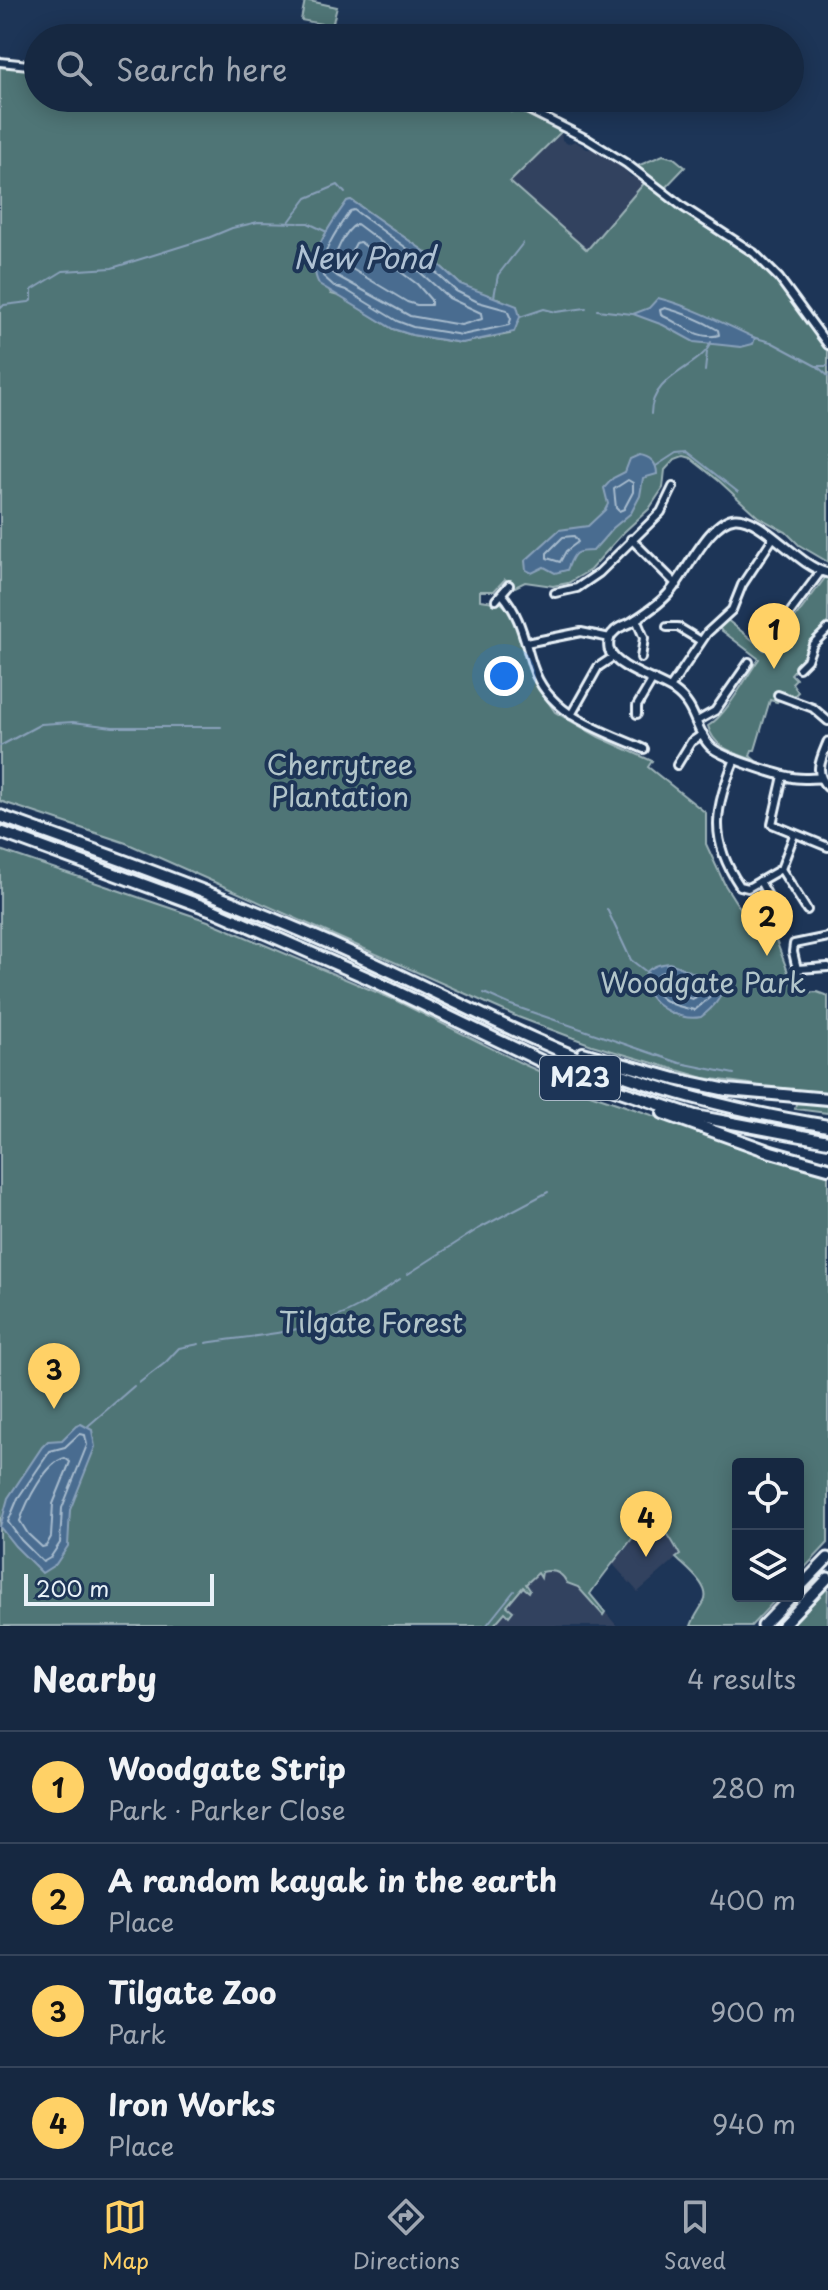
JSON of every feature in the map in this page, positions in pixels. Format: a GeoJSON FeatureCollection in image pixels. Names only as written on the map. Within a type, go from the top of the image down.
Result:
{"type":"FeatureCollection","features":[{"type":"Feature","properties":{"kind":"highway","name":"M23"},"geometry":{"type":"LineString","coordinates":[[0,816],[139,865],[265,915],[624,1076],[731,1108],[828,1126]]}},
{"type":"Feature","properties":{"kind":"highway","name":"M23"},"geometry":{"type":"LineString","coordinates":[[0,832],[215,911],[368,978],[566,1073],[731,1139],[828,1168]]}},
{"type":"Feature","properties":{"kind":"highway","name":"M23"},"geometry":{"type":"LineString","coordinates":[[527,1035],[612,1062],[710,1087],[828,1099]]}},
{"type":"Feature","properties":{"kind":"highway","name":"M23"},"geometry":{"type":"LineString","coordinates":[[566,1073],[695,1116],[828,1141]]}},
{"type":"Feature","properties":{"kind":"main road"},"geometry":{"type":"LineString","coordinates":[[804,1583],[828,1558]]}},
{"type":"Feature","properties":{"kind":"main road"},"geometry":{"type":"LineString","coordinates":[[782,1626],[828,1578]]}},
{"type":"Feature","properties":{"kind":"main road"},"geometry":{"type":"LineString","coordinates":[[763,1626],[786,1602]]}},
{"type":"Feature","properties":{"kind":"street"},"geometry":{"type":"LineString","coordinates":[[0,62],[24,65]]}},
{"type":"Feature","properties":{"kind":"street"},"geometry":{"type":"LineString","coordinates":[[532,112],[634,168],[683,207],[760,258],[779,278],[828,345]]}},
{"type":"Feature","properties":{"kind":"street"},"geometry":{"type":"LineString","coordinates":[[555,593],[577,588],[591,580],[661,512],[673,487]]}},
{"type":"Feature","properties":{"kind":"street"},"geometry":{"type":"LineString","coordinates":[[766,645],[825,572],[746,519],[733,518],[722,521],[712,532],[675,586],[660,602],[616,629],[610,638],[609,650],[618,661],[670,688],[688,703],[714,750],[783,776],[820,778]]}},
{"type":"Feature","properties":{"kind":"street"},"geometry":{"type":"LineString","coordinates":[[670,688],[701,641],[732,610],[742,585],[773,538]]}},
{"type":"Feature","properties":{"kind":"street"},"geometry":{"type":"LineString","coordinates":[[631,539],[675,586]]}},
{"type":"Feature","properties":{"kind":"street"},"geometry":{"type":"LineString","coordinates":[[496,600],[509,585]]}},
{"type":"Feature","properties":{"kind":"street"},"geometry":{"type":"LineString","coordinates":[[502,594],[517,614],[533,668],[552,700],[571,715],[644,749]]}},
{"type":"Feature","properties":{"kind":"street"},"geometry":{"type":"LineString","coordinates":[[636,619],[645,643],[641,658]]}},
{"type":"Feature","properties":{"kind":"street"},"geometry":{"type":"LineString","coordinates":[[667,627],[678,627],[701,641]]}},
{"type":"Feature","properties":{"kind":"street"},"geometry":{"type":"LineString","coordinates":[[799,668],[807,660],[813,644],[828,629]]}},
{"type":"Feature","properties":{"kind":"street"},"geometry":{"type":"LineString","coordinates":[[526,643],[581,632],[610,638]]}},
{"type":"Feature","properties":{"kind":"street"},"geometry":{"type":"LineString","coordinates":[[571,715],[598,667],[613,657]]}},
{"type":"Feature","properties":{"kind":"street"},"geometry":{"type":"LineString","coordinates":[[697,721],[715,711],[749,662]]}},
{"type":"Feature","properties":{"kind":"street"},"geometry":{"type":"LineString","coordinates":[[637,714],[637,706],[653,679]]}},
{"type":"Feature","properties":{"kind":"street"},"geometry":{"type":"LineString","coordinates":[[778,695],[813,708],[828,721]]}},
{"type":"Feature","properties":{"kind":"street"},"geometry":{"type":"LineString","coordinates":[[677,765],[688,745],[703,734]]}},
{"type":"Feature","properties":{"kind":"street"},"geometry":{"type":"LineString","coordinates":[[828,742],[819,764],[820,778],[828,787]]}},
{"type":"Feature","properties":{"kind":"street"},"geometry":{"type":"LineString","coordinates":[[735,759],[719,801],[718,841],[724,859],[741,887],[746,888],[781,869],[794,835]]}},
{"type":"Feature","properties":{"kind":"street"},"geometry":{"type":"LineString","coordinates":[[783,776],[771,821],[775,827],[828,847]]}},
{"type":"Feature","properties":{"kind":"street"},"geometry":{"type":"LineString","coordinates":[[781,869],[807,910]]}},
{"type":"Feature","properties":{"kind":"street"},"geometry":{"type":"LineString","coordinates":[[760,881],[776,911]]}},
{"type":"Feature","properties":{"kind":"street"},"geometry":{"type":"LineString","coordinates":[[799,978],[794,944],[828,937]]}},
{"type":"Feature","properties":{"kind":"street"},"geometry":{"type":"LineString","coordinates":[[797,969],[828,967]]}},
{"type":"Feature","properties":{"kind":"shaded area"},"geometry":{"type":"Polygon","coordinates":[[[561,132],[562,140],[568,144],[575,141],[587,149],[593,149],[623,168],[631,177],[639,176],[646,181],[588,251],[510,182],[561,132]]]}},
{"type":"Feature","properties":{"kind":"shaded area"},"geometry":{"type":"Polygon","coordinates":[[[646,1518],[657,1522],[669,1534],[680,1555],[638,1592],[611,1562],[625,1550],[646,1518]]]}},
{"type":"Feature","properties":{"kind":"shaded area"},"geometry":{"type":"Polygon","coordinates":[[[554,1570],[568,1583],[580,1583],[617,1626],[493,1626],[505,1611],[509,1616],[513,1612],[507,1606],[538,1573],[554,1570]]]}},
{"type":"Feature","properties":{"kind":"green space"},"geometry":{"type":"Polygon","coordinates":[[[305,0],[337,7],[333,24],[301,20],[305,0]]]}},
{"type":"Feature","properties":{"kind":"green space"},"geometry":{"type":"Polygon","coordinates":[[[0,66],[24,69],[24,112],[522,112],[561,132],[510,182],[587,250],[646,181],[760,263],[785,291],[828,351],[828,562],[799,545],[786,532],[758,517],[719,481],[683,456],[675,459],[665,470],[663,488],[649,509],[590,570],[568,583],[553,586],[525,582],[515,587],[505,579],[494,591],[480,591],[480,600],[501,603],[508,609],[517,625],[531,677],[555,712],[599,737],[652,761],[648,767],[706,813],[706,844],[725,885],[750,918],[775,930],[774,935],[796,993],[817,992],[828,996],[828,1092],[774,1090],[704,1078],[592,1045],[518,1017],[126,843],[0,801],[0,66]],[[351,200],[347,201],[327,232],[315,259],[331,294],[342,297],[393,329],[461,343],[510,334],[501,299],[460,284],[424,251],[351,200]]]}},
{"type":"Feature","properties":{"kind":"green space"},"geometry":{"type":"Polygon","coordinates":[[[663,155],[674,158],[685,167],[664,189],[635,167],[663,155]]]}},
{"type":"Feature","properties":{"kind":"green space"},"geometry":{"type":"Polygon","coordinates":[[[828,578],[828,622],[791,674],[796,679],[792,683],[798,692],[792,698],[782,692],[774,693],[779,699],[777,702],[770,700],[755,750],[750,756],[756,761],[726,749],[715,740],[708,726],[729,705],[759,659],[717,627],[726,619],[769,653],[828,578]]]}},
{"type":"Feature","properties":{"kind":"green space","name":"Tilgate Forest"},"geometry":{"type":"Polygon","coordinates":[[[0,850],[208,921],[395,1000],[590,1094],[828,1175],[828,1543],[804,1569],[804,1458],[732,1458],[732,1602],[773,1602],[751,1626],[691,1626],[704,1602],[704,1590],[697,1578],[676,1558],[680,1555],[666,1533],[647,1518],[590,1594],[605,1612],[603,1615],[578,1587],[567,1583],[557,1572],[550,1571],[542,1572],[541,1578],[538,1573],[526,1584],[529,1592],[523,1587],[507,1606],[513,1611],[509,1616],[505,1612],[493,1626],[0,1626],[0,850]]]}},
{"type":"Feature","properties":{"kind":"green space"},"geometry":{"type":"Polygon","coordinates":[[[796,1103],[828,1104],[828,1113],[795,1109],[796,1103]]]}},
{"type":"Feature","properties":{"kind":"green space"},"geometry":{"type":"Polygon","coordinates":[[[828,1583],[827,1626],[787,1626],[828,1583]]]}},
{"type":"Feature","properties":{"kind":"water","name":"New Pond"},"geometry":{"type":"Polygon","coordinates":[[[351,200],[424,251],[460,284],[517,306],[520,317],[514,332],[462,343],[412,335],[393,329],[319,284],[315,274],[317,252],[334,219],[351,200]]]}},
{"type":"Feature","properties":{"kind":"water"},"geometry":{"type":"Polygon","coordinates":[[[658,298],[755,338],[753,344],[741,347],[694,342],[663,325],[633,314],[649,308],[658,298]]]}},
{"type":"Feature","properties":{"kind":"water"},"geometry":{"type":"Polygon","coordinates":[[[639,455],[652,461],[657,474],[643,478],[640,496],[631,513],[593,551],[575,554],[567,570],[555,573],[544,567],[532,573],[526,570],[525,561],[559,530],[588,526],[605,510],[608,504],[604,488],[613,478],[625,472],[630,459],[639,455]]]}},
{"type":"Feature","properties":{"kind":"water"},"geometry":{"type":"Polygon","coordinates":[[[669,963],[719,986],[720,996],[701,1017],[671,1013],[649,995],[644,985],[645,975],[653,967],[669,963]]]}},
{"type":"Feature","properties":{"kind":"water"},"geometry":{"type":"Polygon","coordinates":[[[81,1424],[92,1430],[95,1447],[70,1510],[68,1546],[56,1564],[42,1573],[0,1527],[8,1498],[42,1447],[48,1441],[62,1440],[81,1424]]]}},
{"type":"Feature","properties":{"kind":"waterway"},"geometry":{"type":"LineString","coordinates":[[298,210],[307,198],[338,185],[345,193]]}},
{"type":"Feature","properties":{"kind":"waterway"},"geometry":{"type":"LineString","coordinates":[[289,222],[297,211]]}},
{"type":"Feature","properties":{"kind":"waterway"},"geometry":{"type":"LineString","coordinates":[[0,309],[4,305],[29,302],[32,300],[32,290],[63,271],[112,268],[258,222],[298,223]]}},
{"type":"Feature","properties":{"kind":"waterway"},"geometry":{"type":"LineString","coordinates":[[300,223],[308,223],[327,232]]}},
{"type":"Feature","properties":{"kind":"waterway"},"geometry":{"type":"LineString","coordinates":[[494,297],[498,275],[523,243]]}},
{"type":"Feature","properties":{"kind":"waterway"},"geometry":{"type":"LineString","coordinates":[[520,317],[544,309],[556,312],[586,308]]}},
{"type":"Feature","properties":{"kind":"waterway"},"geometry":{"type":"LineString","coordinates":[[597,310],[632,314]]}},
{"type":"Feature","properties":{"kind":"waterway"},"geometry":{"type":"LineString","coordinates":[[752,337],[771,342],[816,366],[828,366]]}},
{"type":"Feature","properties":{"kind":"waterway"},"geometry":{"type":"LineString","coordinates":[[651,414],[653,400],[659,390],[698,359],[711,342]]}},
{"type":"Feature","properties":{"kind":"waterway"},"geometry":{"type":"LineString","coordinates":[[705,371],[707,352]]}},
{"type":"Feature","properties":{"kind":"waterway"},"geometry":{"type":"LineString","coordinates":[[817,366],[828,376]]}},
{"type":"Feature","properties":{"kind":"waterway"},"geometry":{"type":"LineString","coordinates":[[656,466],[676,453],[687,452],[738,492]]}},
{"type":"Feature","properties":{"kind":"waterway"},"geometry":{"type":"LineString","coordinates":[[0,746],[41,724],[73,722],[113,727],[221,727]]}},
{"type":"Feature","properties":{"kind":"waterway"},"geometry":{"type":"LineString","coordinates":[[607,909],[631,960],[648,973]]}},
{"type":"Feature","properties":{"kind":"waterway"},"geometry":{"type":"LineString","coordinates":[[484,993],[680,1063],[734,1074]]}},
{"type":"Feature","properties":{"kind":"waterway"},"geometry":{"type":"LineString","coordinates":[[408,1274],[478,1229],[548,1192]]}},
{"type":"Feature","properties":{"kind":"waterway"},"geometry":{"type":"LineString","coordinates":[[206,1343],[284,1332],[322,1322],[369,1301],[400,1279]]}},
{"type":"Feature","properties":{"kind":"waterway"},"geometry":{"type":"LineString","coordinates":[[139,1383],[179,1348],[199,1344]]}},
{"type":"Feature","properties":{"kind":"waterway"},"geometry":{"type":"LineString","coordinates":[[88,1426],[134,1386]]}},
{"type":"Feature","properties":{"kind":"waterway"},"geometry":{"type":"LineString","coordinates":[[771,1626],[828,1566]]}},
{"type":"Feature","properties":{"kind":"waterway"},"geometry":{"type":"LineString","coordinates":[[486,1626],[514,1591]]}},
{"type":"Feature","properties":{"kind":"place","name":"Woodgate Strip"},"geometry":{"type":"Point","coordinates":[774,669]}},
{"type":"Feature","properties":{"kind":"place","name":"A random kayak in the earth"},"geometry":{"type":"Point","coordinates":[767,956]}},
{"type":"Feature","properties":{"kind":"place","name":"Tilgate Zoo"},"geometry":{"type":"Point","coordinates":[54,1409]}},
{"type":"Feature","properties":{"kind":"place","name":"Iron Works"},"geometry":{"type":"Point","coordinates":[646,1557]}},
{"type":"Feature","properties":{"kind":"park label","name":"Cherrytree Plantation"},"geometry":{"type":"Point","coordinates":[340,781]}},
{"type":"Feature","properties":{"kind":"park label","name":"Woodgate Park"},"geometry":{"type":"Point","coordinates":[703,983]}}]}
